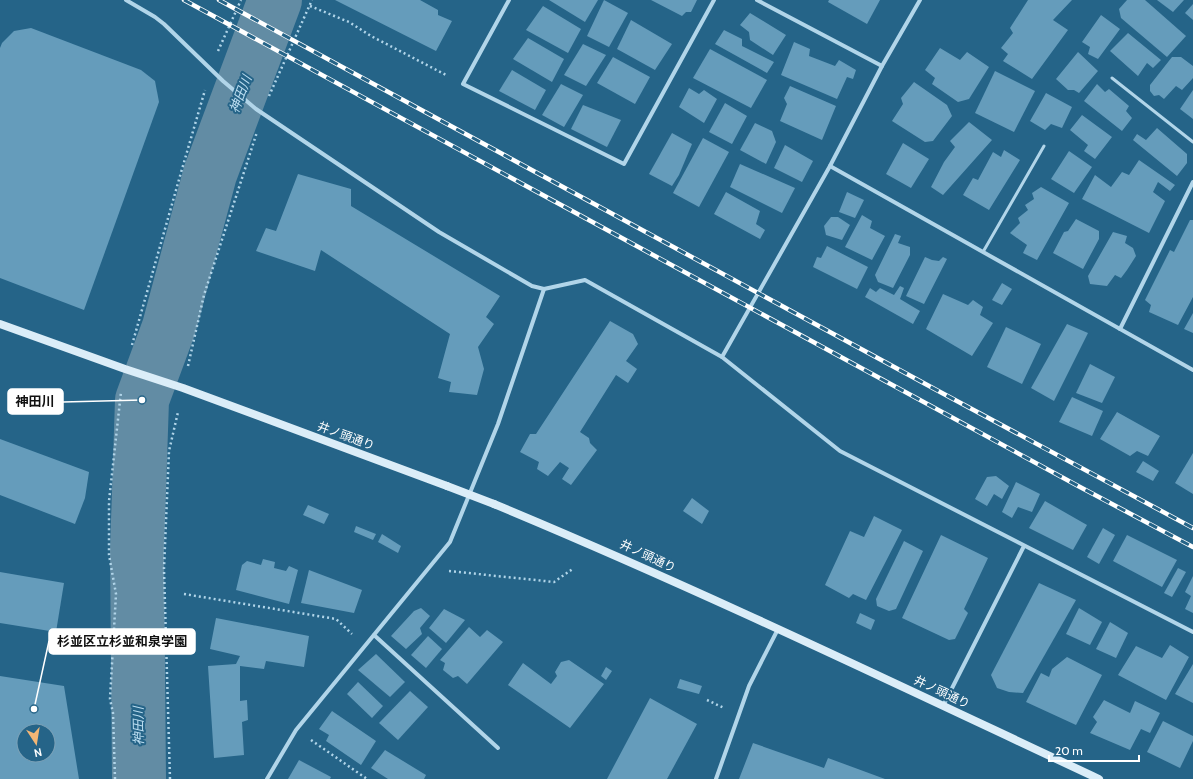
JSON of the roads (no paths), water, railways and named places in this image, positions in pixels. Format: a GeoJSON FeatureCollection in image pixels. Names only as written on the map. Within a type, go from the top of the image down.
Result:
{"type":"FeatureCollection","features":[{"type":"Feature","properties":{"kind":"main road","name":"井ノ頭通り"},"geometry":{"type":"LineString","coordinates":[[0,324],[174,385],[447,486],[596,546],[778,629],[1098,779]]}},
{"type":"Feature","properties":{"kind":"street"},"geometry":{"type":"LineString","coordinates":[[126,0],[164,24],[223,81],[256,109],[439,232],[532,286],[544,289],[585,280],[722,357],[840,451],[1193,632]]}},
{"type":"Feature","properties":{"kind":"street"},"geometry":{"type":"LineString","coordinates":[[509,0],[463,84],[624,164],[714,0]]}},
{"type":"Feature","properties":{"kind":"street"},"geometry":{"type":"LineString","coordinates":[[757,0],[882,66]]}},
{"type":"Feature","properties":{"kind":"street"},"geometry":{"type":"LineString","coordinates":[[722,357],[830,166],[882,66],[920,0]]}},
{"type":"Feature","properties":{"kind":"street"},"geometry":{"type":"LineString","coordinates":[[830,166],[1193,370]]}},
{"type":"Feature","properties":{"kind":"street"},"geometry":{"type":"LineString","coordinates":[[1120,329],[1193,182]]}},
{"type":"Feature","properties":{"kind":"street"},"geometry":{"type":"LineString","coordinates":[[267,779],[296,730],[364,645],[374,635],[450,542],[498,424],[544,289]]}},
{"type":"Feature","properties":{"kind":"street"},"geometry":{"type":"LineString","coordinates":[[942,706],[1024,546]]}},
{"type":"Feature","properties":{"kind":"street"},"geometry":{"type":"LineString","coordinates":[[716,779],[749,686],[778,629]]}},
{"type":"Feature","properties":{"kind":"street"},"geometry":{"type":"LineString","coordinates":[[374,635],[498,748]]}},
{"type":"Feature","properties":{"kind":"lane"},"geometry":{"type":"LineString","coordinates":[[1112,78],[1193,142]]}},
{"type":"Feature","properties":{"kind":"lane"},"geometry":{"type":"LineString","coordinates":[[983,252],[1044,146]]}},
{"type":"Feature","properties":{"kind":"waterway","name":"神田川"},"geometry":{"type":"LineString","coordinates":[[139,779],[137,551],[142,400],[169,327],[210,174],[275,0]]}},
{"type":"Feature","properties":{"kind":"railway"},"geometry":{"type":"LineString","coordinates":[[184,0],[1193,547]]}},
{"type":"Feature","properties":{"kind":"railway"},"geometry":{"type":"LineString","coordinates":[[219,0],[1193,528]]}},
{"type":"Feature","properties":{"kind":"place","name":"神田川"},"geometry":{"type":"Point","coordinates":[142,400]}},
{"type":"Feature","properties":{"kind":"place","name":"杉並区立杉並和泉学園"},"geometry":{"type":"Point","coordinates":[34,709]}}]}
